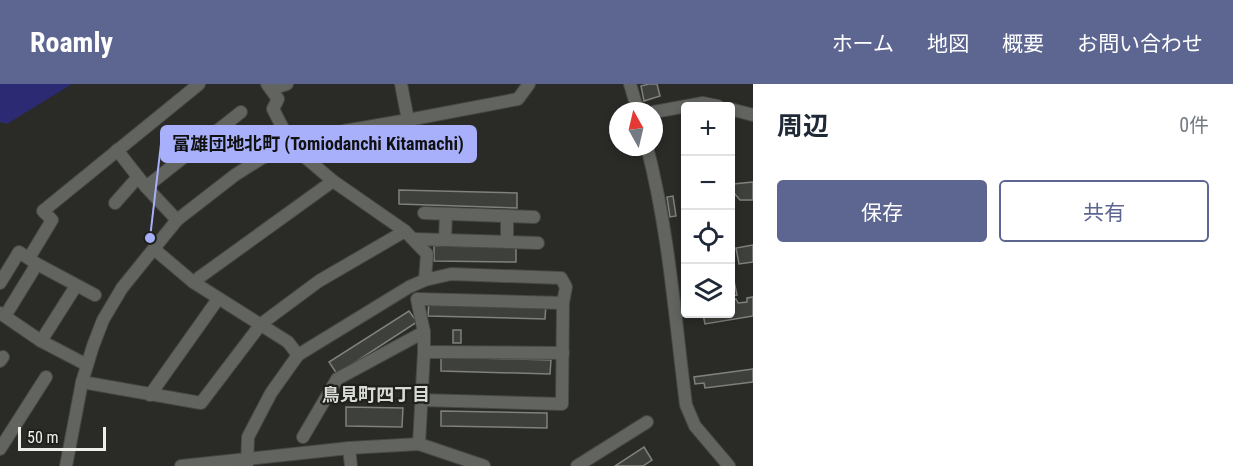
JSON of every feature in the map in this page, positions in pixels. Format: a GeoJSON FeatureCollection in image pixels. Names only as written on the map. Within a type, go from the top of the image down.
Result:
{"type":"FeatureCollection","features":[{"type":"Feature","properties":{"kind":"street"},"geometry":{"type":"LineString","coordinates":[[87,365],[41,341],[3,315],[33,261],[52,220],[43,211],[199,84]]}},
{"type":"Feature","properties":{"kind":"street"},"geometry":{"type":"LineString","coordinates":[[287,84],[269,86],[278,99],[273,109],[292,146],[333,181],[409,235],[427,255],[425,280]]}},
{"type":"Feature","properties":{"kind":"street"},"geometry":{"type":"LineString","coordinates":[[401,84],[408,120]]}},
{"type":"Feature","properties":{"kind":"street"},"geometry":{"type":"LineString","coordinates":[[66,466],[82,382],[103,320],[122,288],[177,220],[235,175],[262,158],[292,146],[344,131],[518,99],[529,84]]}},
{"type":"Feature","properties":{"kind":"street"},"geometry":{"type":"LineString","coordinates":[[630,84],[635,102]]}},
{"type":"Feature","properties":{"kind":"street"},"geometry":{"type":"LineString","coordinates":[[663,110],[681,107]]}},
{"type":"Feature","properties":{"kind":"street"},"geometry":{"type":"LineString","coordinates":[[735,111],[753,115]]}},
{"type":"Feature","properties":{"kind":"street"},"geometry":{"type":"LineString","coordinates":[[114,203],[241,112]]}},
{"type":"Feature","properties":{"kind":"street"},"geometry":{"type":"LineString","coordinates":[[117,150],[142,182],[177,220]]}},
{"type":"Feature","properties":{"kind":"street"},"geometry":{"type":"LineString","coordinates":[[649,156],[663,221],[686,405],[695,426],[729,466]]}},
{"type":"Feature","properties":{"kind":"street"},"geometry":{"type":"LineString","coordinates":[[193,282],[333,181]]}},
{"type":"Feature","properties":{"kind":"street"},"geometry":{"type":"LineString","coordinates":[[424,213],[534,217]]}},
{"type":"Feature","properties":{"kind":"street"},"geometry":{"type":"LineString","coordinates":[[445,240],[446,214]]}},
{"type":"Feature","properties":{"kind":"street"},"geometry":{"type":"LineString","coordinates":[[507,216],[507,242]]}},
{"type":"Feature","properties":{"kind":"street"},"geometry":{"type":"LineString","coordinates":[[82,382],[201,403],[261,324],[319,281],[409,235],[445,240],[538,243]]}},
{"type":"Feature","properties":{"kind":"street"},"geometry":{"type":"LineString","coordinates":[[154,249],[193,282],[288,342],[298,355]]}},
{"type":"Feature","properties":{"kind":"street"},"geometry":{"type":"LineString","coordinates":[[0,283],[19,252],[95,295]]}},
{"type":"Feature","properties":{"kind":"street"},"geometry":{"type":"LineString","coordinates":[[247,462],[248,436],[271,393],[298,355],[409,287],[425,280],[451,274],[561,278],[566,287],[563,303],[562,404],[421,400]]}},
{"type":"Feature","properties":{"kind":"street"},"geometry":{"type":"LineString","coordinates":[[41,341],[76,286]]}},
{"type":"Feature","properties":{"kind":"street"},"geometry":{"type":"LineString","coordinates":[[409,287],[417,299],[424,332],[419,444]]}},
{"type":"Feature","properties":{"kind":"street"},"geometry":{"type":"LineString","coordinates":[[150,395],[218,299]]}},
{"type":"Feature","properties":{"kind":"street"},"geometry":{"type":"LineString","coordinates":[[417,299],[563,303]]}},
{"type":"Feature","properties":{"kind":"street"},"geometry":{"type":"LineString","coordinates":[[303,436],[338,379],[424,332]]}},
{"type":"Feature","properties":{"kind":"street"},"geometry":{"type":"LineString","coordinates":[[424,352],[563,353]]}},
{"type":"Feature","properties":{"kind":"street"},"geometry":{"type":"LineString","coordinates":[[0,449],[46,377]]}},
{"type":"Feature","properties":{"kind":"street"},"geometry":{"type":"LineString","coordinates":[[576,466],[647,422]]}},
{"type":"Feature","properties":{"kind":"street"},"geometry":{"type":"LineString","coordinates":[[181,466],[247,462],[349,448],[419,444],[484,466]]}},
{"type":"Feature","properties":{"kind":"street"},"geometry":{"type":"LineString","coordinates":[[349,448],[351,466]]}},
{"type":"Feature","properties":{"kind":"shaded area"},"geometry":{"type":"Polygon","coordinates":[[[0,84],[72,84],[7,124],[0,122],[0,84]]]}},
{"type":"Feature","properties":{"kind":"building"},"geometry":{"type":"Polygon","coordinates":[[[657,84],[660,96],[644,101],[641,86],[657,84]]]}},
{"type":"Feature","properties":{"kind":"building"},"geometry":{"type":"Polygon","coordinates":[[[753,182],[753,200],[740,200],[735,194],[735,184],[753,182]]]}},
{"type":"Feature","properties":{"kind":"building"},"geometry":{"type":"Polygon","coordinates":[[[399,190],[517,193],[517,208],[399,204],[399,190]]]}},
{"type":"Feature","properties":{"kind":"building"},"geometry":{"type":"Polygon","coordinates":[[[673,196],[676,216],[670,217],[667,197],[673,196]]]}},
{"type":"Feature","properties":{"kind":"building"},"geometry":{"type":"Polygon","coordinates":[[[753,245],[753,262],[739,264],[736,248],[753,245]]]}},
{"type":"Feature","properties":{"kind":"building"},"geometry":{"type":"Polygon","coordinates":[[[434,246],[516,247],[516,262],[434,261],[434,246]]]}},
{"type":"Feature","properties":{"kind":"building"},"geometry":{"type":"Polygon","coordinates":[[[753,297],[753,316],[705,324],[704,318],[735,318],[735,299],[738,303],[747,302],[747,298],[753,297]]]}},
{"type":"Feature","properties":{"kind":"building"},"geometry":{"type":"Polygon","coordinates":[[[429,301],[546,304],[545,319],[428,316],[429,301]]]}},
{"type":"Feature","properties":{"kind":"building"},"geometry":{"type":"Polygon","coordinates":[[[409,311],[417,322],[337,374],[329,362],[409,311]]]}},
{"type":"Feature","properties":{"kind":"building"},"geometry":{"type":"Polygon","coordinates":[[[453,330],[461,330],[461,343],[453,343],[453,330]]]}},
{"type":"Feature","properties":{"kind":"building"},"geometry":{"type":"Polygon","coordinates":[[[441,357],[551,360],[550,374],[441,371],[441,357]]]}},
{"type":"Feature","properties":{"kind":"building"},"geometry":{"type":"Polygon","coordinates":[[[753,369],[753,382],[705,388],[704,383],[695,384],[694,377],[753,369]]]}},
{"type":"Feature","properties":{"kind":"building"},"geometry":{"type":"Polygon","coordinates":[[[346,407],[403,408],[402,427],[346,426],[346,407]]]}},
{"type":"Feature","properties":{"kind":"building"},"geometry":{"type":"Polygon","coordinates":[[[441,411],[547,413],[547,428],[441,426],[441,411]]]}},
{"type":"Feature","properties":{"kind":"building"},"geometry":{"type":"Polygon","coordinates":[[[644,447],[652,460],[643,466],[615,466],[644,447]]]}},
{"type":"Feature","properties":{"kind":"place","name":"富雄団地北町 (Tomiodanchi Kitamachi)"},"geometry":{"type":"Point","coordinates":[150,238]}},
{"type":"Feature","properties":{"kind":"district","name":"鳥見町四丁目"},"geometry":{"type":"Point","coordinates":[376,394]}}]}
